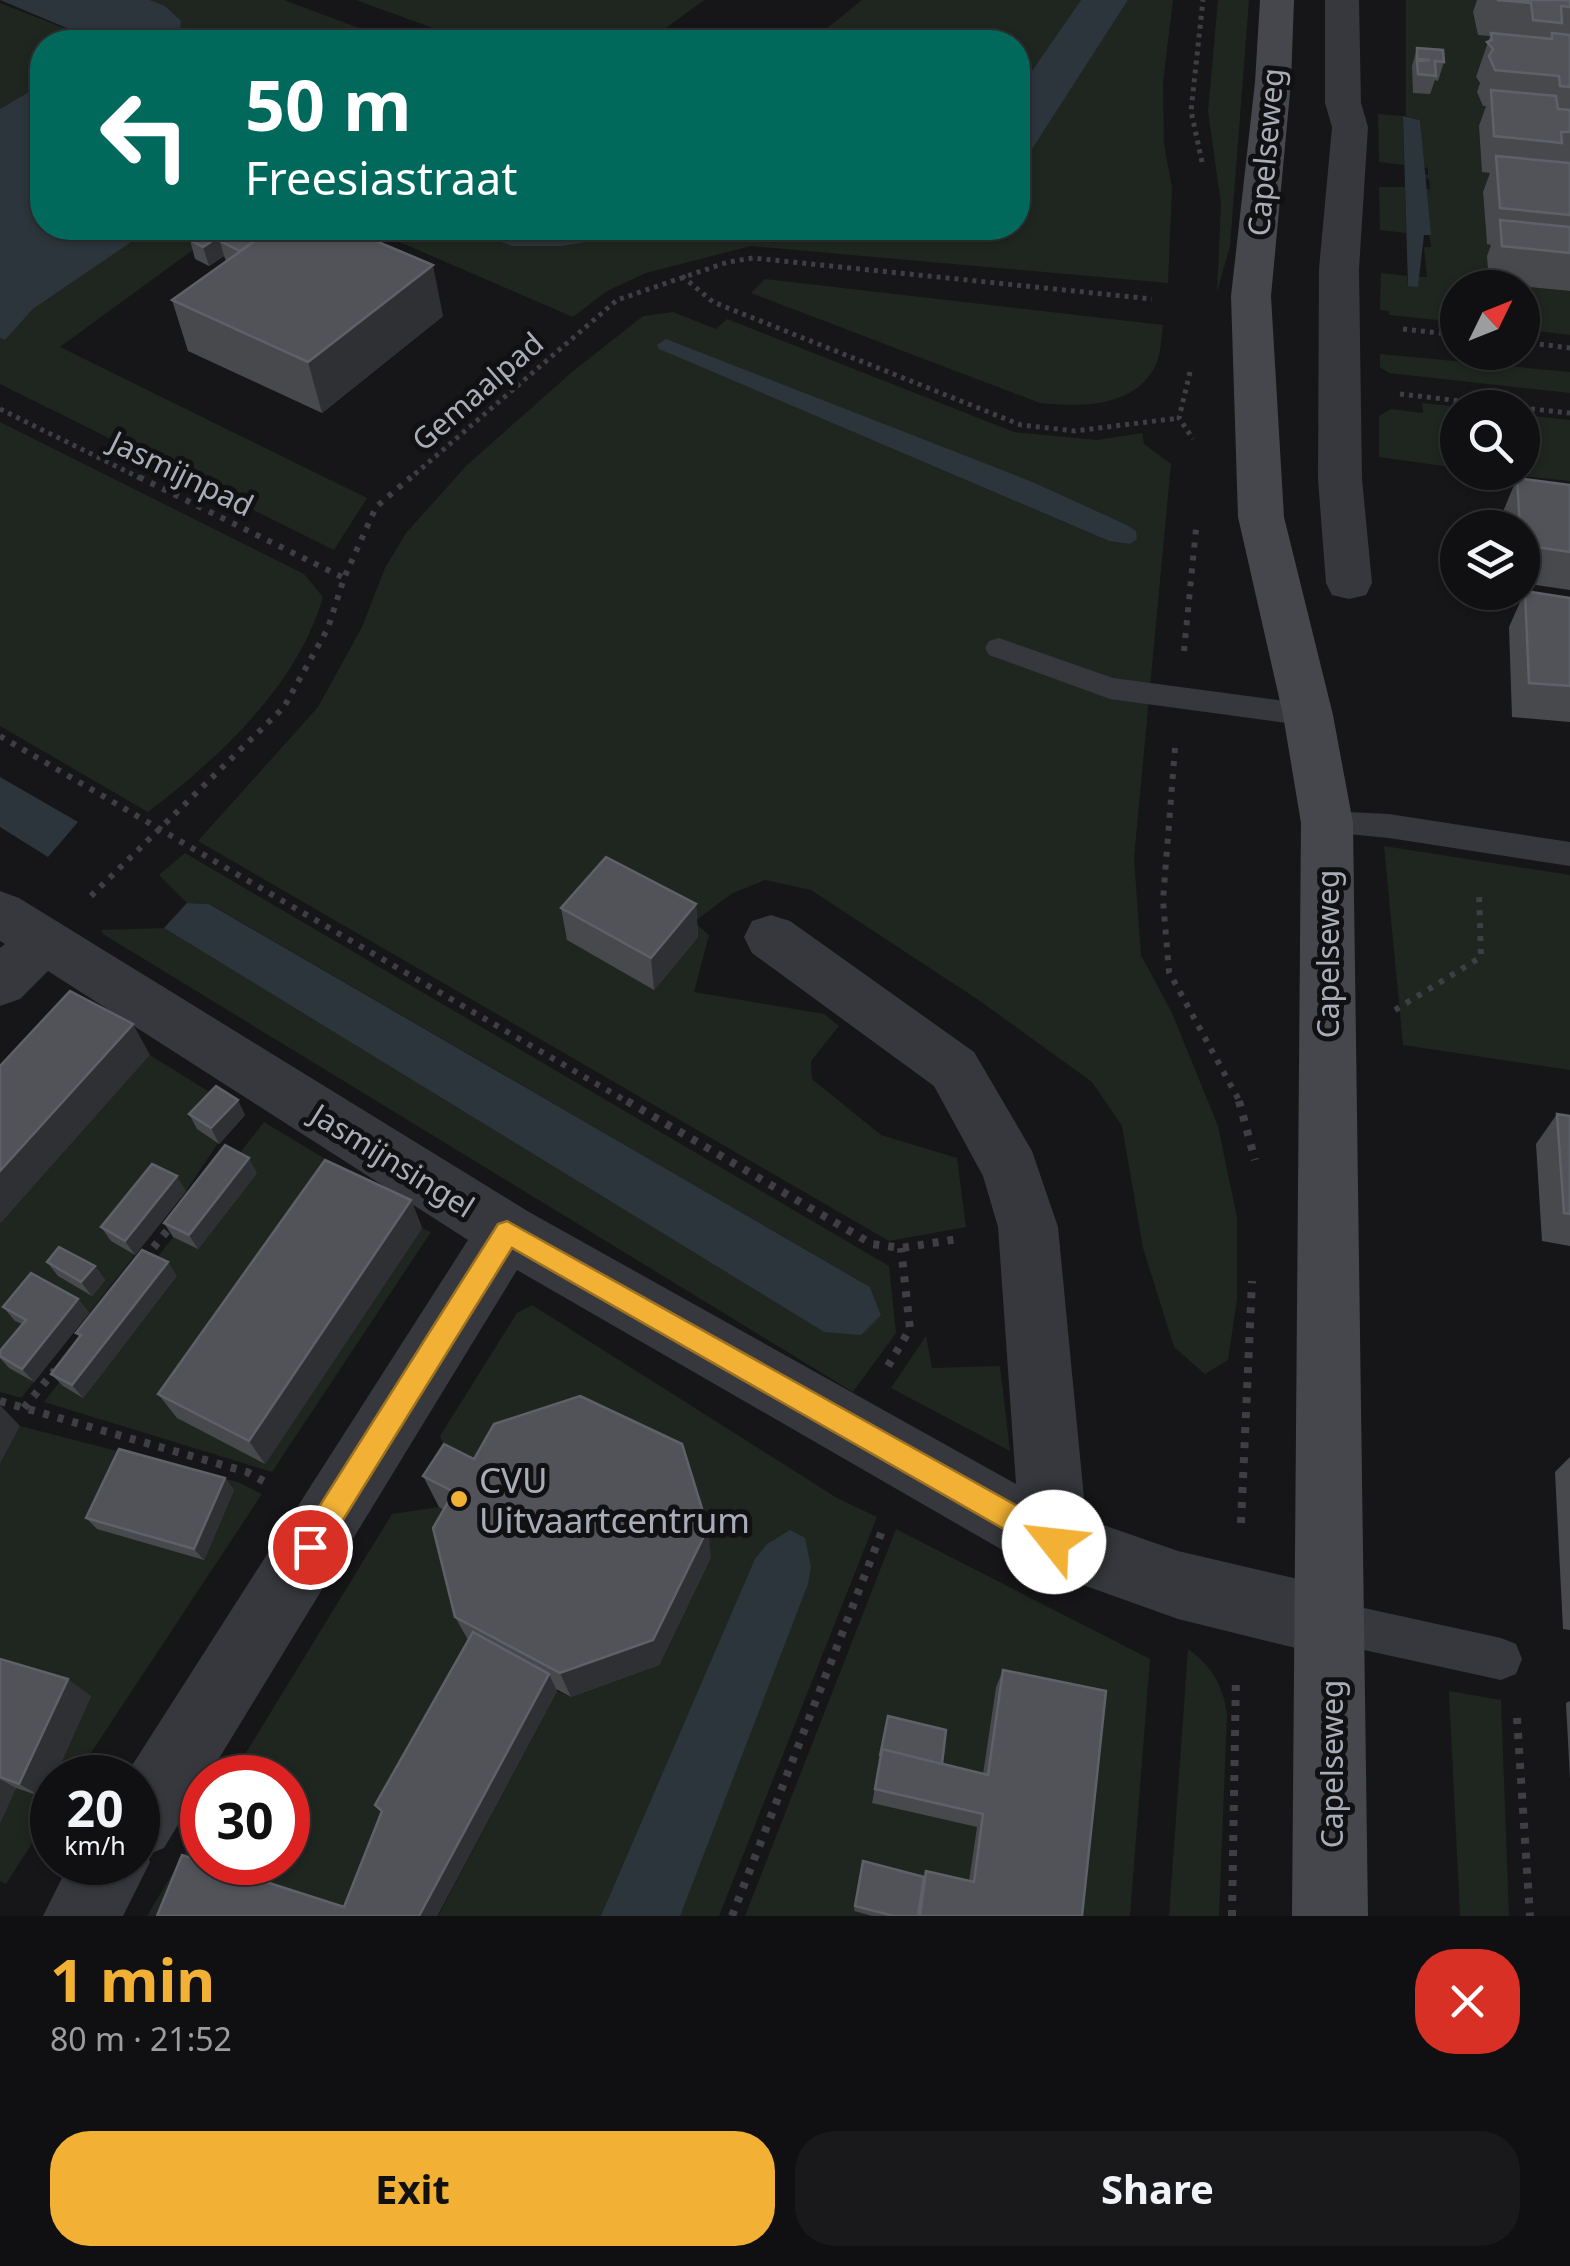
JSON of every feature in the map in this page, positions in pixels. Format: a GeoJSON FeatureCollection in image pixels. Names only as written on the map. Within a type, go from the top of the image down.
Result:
{"type":"FeatureCollection","features":[{"type":"Feature","properties":{"kind":"main road","name":"Capelseweg"},"geometry":{"type":"LineString","coordinates":[[1277,0],[1251,296],[1261,518],[1308,715],[1326,824],[1332,1622],[1330,1916]]}},
{"type":"Feature","properties":{"kind":"street"},"geometry":{"type":"LineString","coordinates":[[1342,0],[1343,103],[1350,144],[1344,165],[1340,269],[1340,478],[1350,583]]}},
{"type":"Feature","properties":{"kind":"street"},"geometry":{"type":"LineString","coordinates":[[0,984],[22,927]]}},
{"type":"Feature","properties":{"kind":"street","name":"Jasmijnsingel"},"geometry":{"type":"LineString","coordinates":[[22,927],[507,1232],[1054,1542],[1178,1586],[1332,1622]]}},
{"type":"Feature","properties":{"kind":"street"},"geometry":{"type":"LineString","coordinates":[[771,937],[954,1070],[1011,1170],[1028,1227],[1054,1542]]}},
{"type":"Feature","properties":{"kind":"street"},"geometry":{"type":"LineString","coordinates":[[160,1787],[507,1232]]}},
{"type":"Feature","properties":{"kind":"street"},"geometry":{"type":"LineString","coordinates":[[81,1916],[99,1885]]}},
{"type":"Feature","properties":{"kind":"lane"},"geometry":{"type":"LineString","coordinates":[[999,648],[1110,688],[1308,715]]}},
{"type":"Feature","properties":{"kind":"lane"},"geometry":{"type":"LineString","coordinates":[[1326,824],[1388,826],[1570,854]]}},
{"type":"Feature","properties":{"kind":"lane"},"geometry":{"type":"LineString","coordinates":[[1332,1622],[1502,1659]]}},
{"type":"Feature","properties":{"kind":"path","name":"Gemaalpad"},"geometry":{"type":"LineString","coordinates":[[22,927],[162,830],[284,707],[328,628],[344,578],[376,508],[617,300],[728,262],[779,259],[1152,299]]}},
{"type":"Feature","properties":{"kind":"path"},"geometry":{"type":"LineString","coordinates":[[682,276],[713,302],[1021,425],[1074,431],[1179,418],[1196,445]]}},
{"type":"Feature","properties":{"kind":"path"},"geometry":{"type":"LineString","coordinates":[[1404,329],[1440,333]]}},
{"type":"Feature","properties":{"kind":"path"},"geometry":{"type":"LineString","coordinates":[[1540,344],[1570,348]]}},
{"type":"Feature","properties":{"kind":"path"},"geometry":{"type":"LineString","coordinates":[[1340,386],[1440,398]]}},
{"type":"Feature","properties":{"kind":"path","name":"Jasmijnpad"},"geometry":{"type":"LineString","coordinates":[[0,409],[344,578]]}},
{"type":"Feature","properties":{"kind":"path"},"geometry":{"type":"LineString","coordinates":[[1540,410],[1570,413]]}},
{"type":"Feature","properties":{"kind":"path"},"geometry":{"type":"LineString","coordinates":[[1197,519],[1163,900],[1169,972],[1243,1108],[1255,1162]]}},
{"type":"Feature","properties":{"kind":"path"},"geometry":{"type":"LineString","coordinates":[[0,736],[872,1244],[901,1248],[1028,1227]]}},
{"type":"Feature","properties":{"kind":"path"},"geometry":{"type":"LineString","coordinates":[[1386,1016],[1481,957],[1476,838]]}},
{"type":"Feature","properties":{"kind":"path"},"geometry":{"type":"LineString","coordinates":[[134,1272],[183,1211]]}},
{"type":"Feature","properties":{"kind":"path"},"geometry":{"type":"LineString","coordinates":[[851,1427],[910,1329],[901,1248]]}},
{"type":"Feature","properties":{"kind":"path"},"geometry":{"type":"LineString","coordinates":[[1232,1916],[1237,1600],[1253,1269]]}},
{"type":"Feature","properties":{"kind":"path"},"geometry":{"type":"LineString","coordinates":[[24,1408],[60,1362]]}},
{"type":"Feature","properties":{"kind":"path"},"geometry":{"type":"LineString","coordinates":[[0,1401],[247,1472],[329,1516]]}},
{"type":"Feature","properties":{"kind":"path"},"geometry":{"type":"LineString","coordinates":[[732,1916],[910,1460]]}},
{"type":"Feature","properties":{"kind":"path"},"geometry":{"type":"LineString","coordinates":[[1502,1659],[1516,1702],[1530,1916]]}},
{"type":"Feature","properties":{"kind":"shaded area"},"geometry":{"type":"Polygon","coordinates":[[[0,0],[150,0],[165,6],[181,21],[181,30],[71,30],[0,0]]]}},
{"type":"Feature","properties":{"kind":"shaded area"},"geometry":{"type":"Polygon","coordinates":[[[150,0],[284,0],[364,30],[181,30],[181,21],[150,0]]]}},
{"type":"Feature","properties":{"kind":"shaded area"},"geometry":{"type":"Polygon","coordinates":[[[356,0],[704,0],[663,30],[438,30],[356,0]]]}},
{"type":"Feature","properties":{"kind":"shaded area"},"geometry":{"type":"Polygon","coordinates":[[[862,0],[1081,0],[1030,74],[1030,30],[825,30],[862,0]]]}},
{"type":"Feature","properties":{"kind":"shaded area"},"geometry":{"type":"Polygon","coordinates":[[[1081,0],[1128,0],[1030,152],[1030,74],[1081,0]]]}},
{"type":"Feature","properties":{"kind":"shaded area"},"geometry":{"type":"Polygon","coordinates":[[[1128,0],[1173,0],[1163,82],[1164,144],[1172,188],[1168,283],[751,246],[646,273],[607,291],[573,317],[395,240],[495,240],[512,246],[562,246],[601,240],[1030,240],[1030,152],[1128,0]]]}},
{"type":"Feature","properties":{"kind":"shaded area"},"geometry":{"type":"Polygon","coordinates":[[[1218,0],[1249,0],[1230,246],[1217,292],[1221,204],[1208,111],[1218,0]]]}},
{"type":"Feature","properties":{"kind":"shaded area"},"geometry":{"type":"Polygon","coordinates":[[[1406,0],[1570,0],[1570,17],[1477,8],[1473,12],[1474,20],[1519,39],[1540,74],[1480,75],[1476,78],[1481,84],[1478,96],[1546,112],[1547,179],[1483,193],[1487,244],[1564,252],[1488,256],[1489,270],[1440,270],[1440,320],[1389,315],[1389,311],[1380,310],[1381,273],[1407,276],[1408,286],[1418,283],[1418,277],[1427,277],[1424,247],[1431,247],[1423,189],[1430,189],[1429,179],[1423,175],[1428,175],[1428,168],[1422,167],[1420,120],[1406,116],[1406,0]]]}},
{"type":"Feature","properties":{"kind":"shaded area"},"geometry":{"type":"Polygon","coordinates":[[[0,3],[69,30],[30,30],[30,91],[0,109],[0,3]]]}},
{"type":"Feature","properties":{"kind":"shaded area"},"geometry":{"type":"Polygon","coordinates":[[[30,91],[30,240],[134,240],[33,309],[5,340],[0,338],[0,109],[30,91]]]}},
{"type":"Feature","properties":{"kind":"shaded area"},"geometry":{"type":"Polygon","coordinates":[[[1378,114],[1403,116],[1404,165],[1379,162],[1378,114]]]}},
{"type":"Feature","properties":{"kind":"shaded area"},"geometry":{"type":"Polygon","coordinates":[[[1403,116],[1420,120],[1431,235],[1424,235],[1418,287],[1408,286],[1403,116]]]}},
{"type":"Feature","properties":{"kind":"shaded area"},"geometry":{"type":"Polygon","coordinates":[[[1379,187],[1405,187],[1406,233],[1380,230],[1379,187]]]}},
{"type":"Feature","properties":{"kind":"shaded area"},"geometry":{"type":"Polygon","coordinates":[[[134,240],[207,240],[60,347],[367,498],[334,550],[0,384],[0,338],[5,340],[33,309],[134,240]]]}},
{"type":"Feature","properties":{"kind":"shaded area"},"geometry":{"type":"Polygon","coordinates":[[[495,240],[601,240],[562,246],[512,246],[495,240]]]}},
{"type":"Feature","properties":{"kind":"shaded area"},"geometry":{"type":"Polygon","coordinates":[[[765,279],[1163,325],[1160,349],[1152,372],[1130,393],[1086,404],[1040,403],[751,293],[765,279]]]}},
{"type":"Feature","properties":{"kind":"shaded area"},"geometry":{"type":"Polygon","coordinates":[[[1540,288],[1570,291],[1570,335],[1540,331],[1540,288]]]}},
{"type":"Feature","properties":{"kind":"shaded area"},"geometry":{"type":"Polygon","coordinates":[[[673,312],[716,329],[727,319],[1014,432],[1097,440],[1142,433],[1144,444],[1171,464],[1134,858],[1141,955],[1172,1013],[1218,1126],[1237,1218],[1237,1299],[1228,1360],[1205,1374],[1174,1347],[1143,1248],[1122,1126],[1092,1082],[980,1001],[811,890],[765,880],[731,894],[694,922],[709,935],[694,992],[824,1014],[839,1026],[811,1061],[812,1079],[881,1135],[957,1158],[966,1227],[889,1241],[198,841],[318,707],[362,627],[385,568],[406,533],[467,465],[572,372],[643,316],[673,312]],[[680,358],[1109,541],[1130,544],[1136,539],[1127,525],[1035,483],[680,358]]]}},
{"type":"Feature","properties":{"kind":"shaded area"},"geometry":{"type":"Polygon","coordinates":[[[666,339],[1035,483],[1127,525],[1136,531],[1137,539],[1130,544],[1109,541],[659,349],[657,345],[666,339]]]}},
{"type":"Feature","properties":{"kind":"shaded area"},"geometry":{"type":"Polygon","coordinates":[[[1380,354],[1440,360],[1440,370],[1570,372],[1570,393],[1389,373],[1380,367],[1380,354]]]}},
{"type":"Feature","properties":{"kind":"shaded area"},"geometry":{"type":"Polygon","coordinates":[[[1422,403],[1440,405],[1440,466],[1379,457],[1379,416],[1391,409],[1423,413],[1422,403]]]}},
{"type":"Feature","properties":{"kind":"shaded area"},"geometry":{"type":"Polygon","coordinates":[[[1540,417],[1570,420],[1570,481],[1540,478],[1540,417]]]}},
{"type":"Feature","properties":{"kind":"shaded area"},"geometry":{"type":"Polygon","coordinates":[[[0,422],[304,574],[323,597],[311,630],[275,690],[202,768],[148,812],[0,726],[0,422]]]}},
{"type":"Feature","properties":{"kind":"shaded area"},"geometry":{"type":"Polygon","coordinates":[[[0,777],[78,822],[48,857],[0,827],[0,777]]]}},
{"type":"Feature","properties":{"kind":"shaded area"},"geometry":{"type":"Polygon","coordinates":[[[1384,846],[1570,875],[1570,1070],[1403,1045],[1384,846]]]}},
{"type":"Feature","properties":{"kind":"shaded area"},"geometry":{"type":"Polygon","coordinates":[[[185,853],[889,1266],[896,1333],[853,1392],[103,934],[101,930],[164,928],[824,1332],[881,1315],[870,1287],[210,904],[187,903],[159,875],[185,853]]]}},
{"type":"Feature","properties":{"kind":"shaded area"},"geometry":{"type":"Polygon","coordinates":[[[187,903],[209,904],[870,1287],[881,1315],[861,1335],[824,1332],[164,928],[187,903]]]}},
{"type":"Feature","properties":{"kind":"shaded area"},"geometry":{"type":"Polygon","coordinates":[[[150,1055],[224,1101],[198,1129],[218,1143],[186,1191],[161,1179],[112,1241],[135,1255],[89,1313],[43,1287],[34,1382],[21,1398],[0,1392],[0,1224],[150,1055]]]}},
{"type":"Feature","properties":{"kind":"shaded area"},"geometry":{"type":"Polygon","coordinates":[[[264,1122],[345,1171],[265,1464],[422,1228],[431,1232],[272,1472],[44,1402],[87,1346],[63,1386],[83,1397],[177,1277],[152,1264],[264,1122]]]}},
{"type":"Feature","properties":{"kind":"shaded area"},"geometry":{"type":"Polygon","coordinates":[[[532,1305],[837,1498],[877,1517],[719,1916],[438,1916],[557,1691],[571,1697],[659,1665],[458,1476],[440,1436],[517,1313],[532,1305]]]}},
{"type":"Feature","properties":{"kind":"shaded area"},"geometry":{"type":"Polygon","coordinates":[[[926,1336],[932,1368],[1000,1366],[1010,1451],[891,1388],[926,1336]]]}},
{"type":"Feature","properties":{"kind":"shaded area"},"geometry":{"type":"Polygon","coordinates":[[[20,1426],[238,1482],[262,1494],[90,1755],[64,1755],[91,1696],[0,1669],[0,1464],[20,1426]]]}},
{"type":"Feature","properties":{"kind":"shaded area"},"geometry":{"type":"Polygon","coordinates":[[[439,1507],[468,1522],[470,1643],[360,1916],[147,1916],[180,1861],[180,1885],[310,1885],[310,1755],[244,1755],[392,1514],[439,1507]]]}},
{"type":"Feature","properties":{"kind":"shaded area"},"geometry":{"type":"Polygon","coordinates":[[[896,1529],[1150,1659],[1130,1916],[1074,1916],[996,1687],[981,1790],[938,1779],[886,1725],[872,1802],[977,1827],[968,1893],[862,1868],[854,1911],[872,1916],[745,1916],[896,1529]]]}},
{"type":"Feature","properties":{"kind":"shaded area"},"geometry":{"type":"Polygon","coordinates":[[[790,1530],[805,1538],[811,1567],[808,1584],[680,1916],[601,1916],[755,1559],[767,1544],[790,1530]]]}},
{"type":"Feature","properties":{"kind":"shaded area"},"geometry":{"type":"Polygon","coordinates":[[[1188,1649],[1215,1677],[1227,1714],[1219,1916],[1169,1916],[1188,1649]]]}},
{"type":"Feature","properties":{"kind":"shaded area"},"geometry":{"type":"Polygon","coordinates":[[[1449,1691],[1501,1700],[1509,1916],[1460,1916],[1449,1691]]]}},
{"type":"Feature","properties":{"kind":"shaded area"},"geometry":{"type":"Polygon","coordinates":[[[16,1788],[30,1793],[30,1846],[6,1884],[0,1881],[0,1823],[16,1788]]]}},
{"type":"Feature","properties":{"kind":"building"},"geometry":{"type":"Polygon","coordinates":[[[1497,0],[1570,0],[1570,7],[1561,6],[1562,23],[1533,20],[1531,3],[1497,0]]]}},
{"type":"Feature","properties":{"kind":"building"},"geometry":{"type":"Polygon","coordinates":[[[1491,33],[1552,39],[1552,33],[1570,35],[1570,87],[1560,86],[1559,76],[1495,70],[1489,56],[1493,49],[1487,42],[1492,40],[1491,33]]]}},
{"type":"Feature","properties":{"kind":"building"},"geometry":{"type":"Polygon","coordinates":[[[1417,48],[1443,50],[1444,62],[1435,61],[1436,76],[1418,74],[1417,61],[1430,60],[1417,59],[1417,48]]]}},
{"type":"Feature","properties":{"kind":"building"},"geometry":{"type":"Polygon","coordinates":[[[1491,90],[1556,96],[1558,109],[1570,110],[1570,132],[1561,132],[1562,143],[1494,136],[1491,90]]]}},
{"type":"Feature","properties":{"kind":"building"},"geometry":{"type":"Polygon","coordinates":[[[1496,156],[1570,163],[1570,215],[1500,208],[1496,156]]]}},
{"type":"Feature","properties":{"kind":"building"},"geometry":{"type":"Polygon","coordinates":[[[1500,220],[1570,227],[1570,253],[1502,246],[1500,220]]]}},
{"type":"Feature","properties":{"kind":"building"},"geometry":{"type":"Polygon","coordinates":[[[190,240],[214,240],[203,247],[190,240]]]}},
{"type":"Feature","properties":{"kind":"building"},"geometry":{"type":"Polygon","coordinates":[[[222,240],[256,240],[240,251],[222,240]]]}},
{"type":"Feature","properties":{"kind":"building"},"geometry":{"type":"Polygon","coordinates":[[[256,240],[374,240],[433,265],[308,362],[172,300],[256,240]]]}},
{"type":"Feature","properties":{"kind":"building"},"geometry":{"type":"Polygon","coordinates":[[[1540,481],[1570,485],[1570,552],[1540,548],[1540,510],[1519,510],[1518,490],[1540,490],[1540,481]]]}},
{"type":"Feature","properties":{"kind":"building"},"geometry":{"type":"Polygon","coordinates":[[[1540,593],[1570,598],[1570,686],[1529,683],[1526,610],[1540,610],[1540,593]]]}},
{"type":"Feature","properties":{"kind":"building"},"geometry":{"type":"Polygon","coordinates":[[[606,857],[696,904],[651,958],[561,908],[606,857]]]}},
{"type":"Feature","properties":{"kind":"building"},"geometry":{"type":"Polygon","coordinates":[[[70,991],[133,1024],[0,1171],[0,1066],[70,991]]]}},
{"type":"Feature","properties":{"kind":"building"},"geometry":{"type":"Polygon","coordinates":[[[216,1086],[238,1100],[211,1128],[189,1114],[216,1086]]]}},
{"type":"Feature","properties":{"kind":"building"},"geometry":{"type":"Polygon","coordinates":[[[1557,1114],[1570,1116],[1570,1214],[1564,1213],[1557,1114]]]}},
{"type":"Feature","properties":{"kind":"building"},"geometry":{"type":"Polygon","coordinates":[[[225,1145],[249,1158],[189,1235],[164,1223],[225,1145]]]}},
{"type":"Feature","properties":{"kind":"building"},"geometry":{"type":"Polygon","coordinates":[[[325,1160],[411,1200],[249,1441],[158,1394],[325,1160]]]}},
{"type":"Feature","properties":{"kind":"building"},"geometry":{"type":"Polygon","coordinates":[[[152,1164],[177,1176],[125,1241],[101,1227],[152,1164]]]}},
{"type":"Feature","properties":{"kind":"building"},"geometry":{"type":"Polygon","coordinates":[[[59,1247],[95,1266],[81,1282],[47,1262],[59,1247]]]}},
{"type":"Feature","properties":{"kind":"building"},"geometry":{"type":"Polygon","coordinates":[[[142,1250],[168,1262],[72,1385],[51,1374],[81,1335],[76,1333],[142,1250]]]}},
{"type":"Feature","properties":{"kind":"building"},"geometry":{"type":"Polygon","coordinates":[[[31,1273],[78,1299],[22,1369],[0,1356],[0,1351],[26,1320],[3,1307],[31,1273]]]}},
{"type":"Feature","properties":{"kind":"building"},"geometry":{"type":"Polygon","coordinates":[[[580,1396],[682,1444],[708,1528],[653,1640],[560,1673],[455,1617],[433,1528],[454,1492],[423,1476],[444,1444],[474,1459],[494,1424],[580,1396]]]}},
{"type":"Feature","properties":{"kind":"building"},"geometry":{"type":"Polygon","coordinates":[[[119,1449],[225,1478],[194,1549],[86,1518],[119,1449]]]}},
{"type":"Feature","properties":{"kind":"building"},"geometry":{"type":"Polygon","coordinates":[[[473,1632],[549,1674],[419,1916],[157,1916],[180,1860],[180,1885],[275,1885],[344,1907],[382,1811],[375,1805],[473,1632]]]}},
{"type":"Feature","properties":{"kind":"building"},"geometry":{"type":"Polygon","coordinates":[[[0,1659],[68,1679],[19,1784],[0,1777],[0,1659]]]}},
{"type":"Feature","properties":{"kind":"building"},"geometry":{"type":"Polygon","coordinates":[[[1003,1670],[1106,1691],[1082,1916],[920,1916],[926,1871],[974,1882],[983,1814],[875,1789],[882,1749],[988,1775],[1003,1670]]]}},
{"type":"Feature","properties":{"kind":"building"},"geometry":{"type":"Polygon","coordinates":[[[888,1716],[946,1730],[942,1764],[882,1749],[880,1756],[888,1716]]]}},
{"type":"Feature","properties":{"kind":"building"},"geometry":{"type":"Polygon","coordinates":[[[863,1861],[924,1877],[918,1916],[894,1916],[855,1906],[863,1861]]]}},
{"type":"Feature","properties":{"kind":"place","name":"CVU Uitvaartcentrum"},"geometry":{"type":"Point","coordinates":[459,1499]}},
{"type":"Feature","properties":{"kind":"route"},"geometry":{"type":"LineString","coordinates":[[310,1547],[507,1232],[1054,1542]]}}]}
